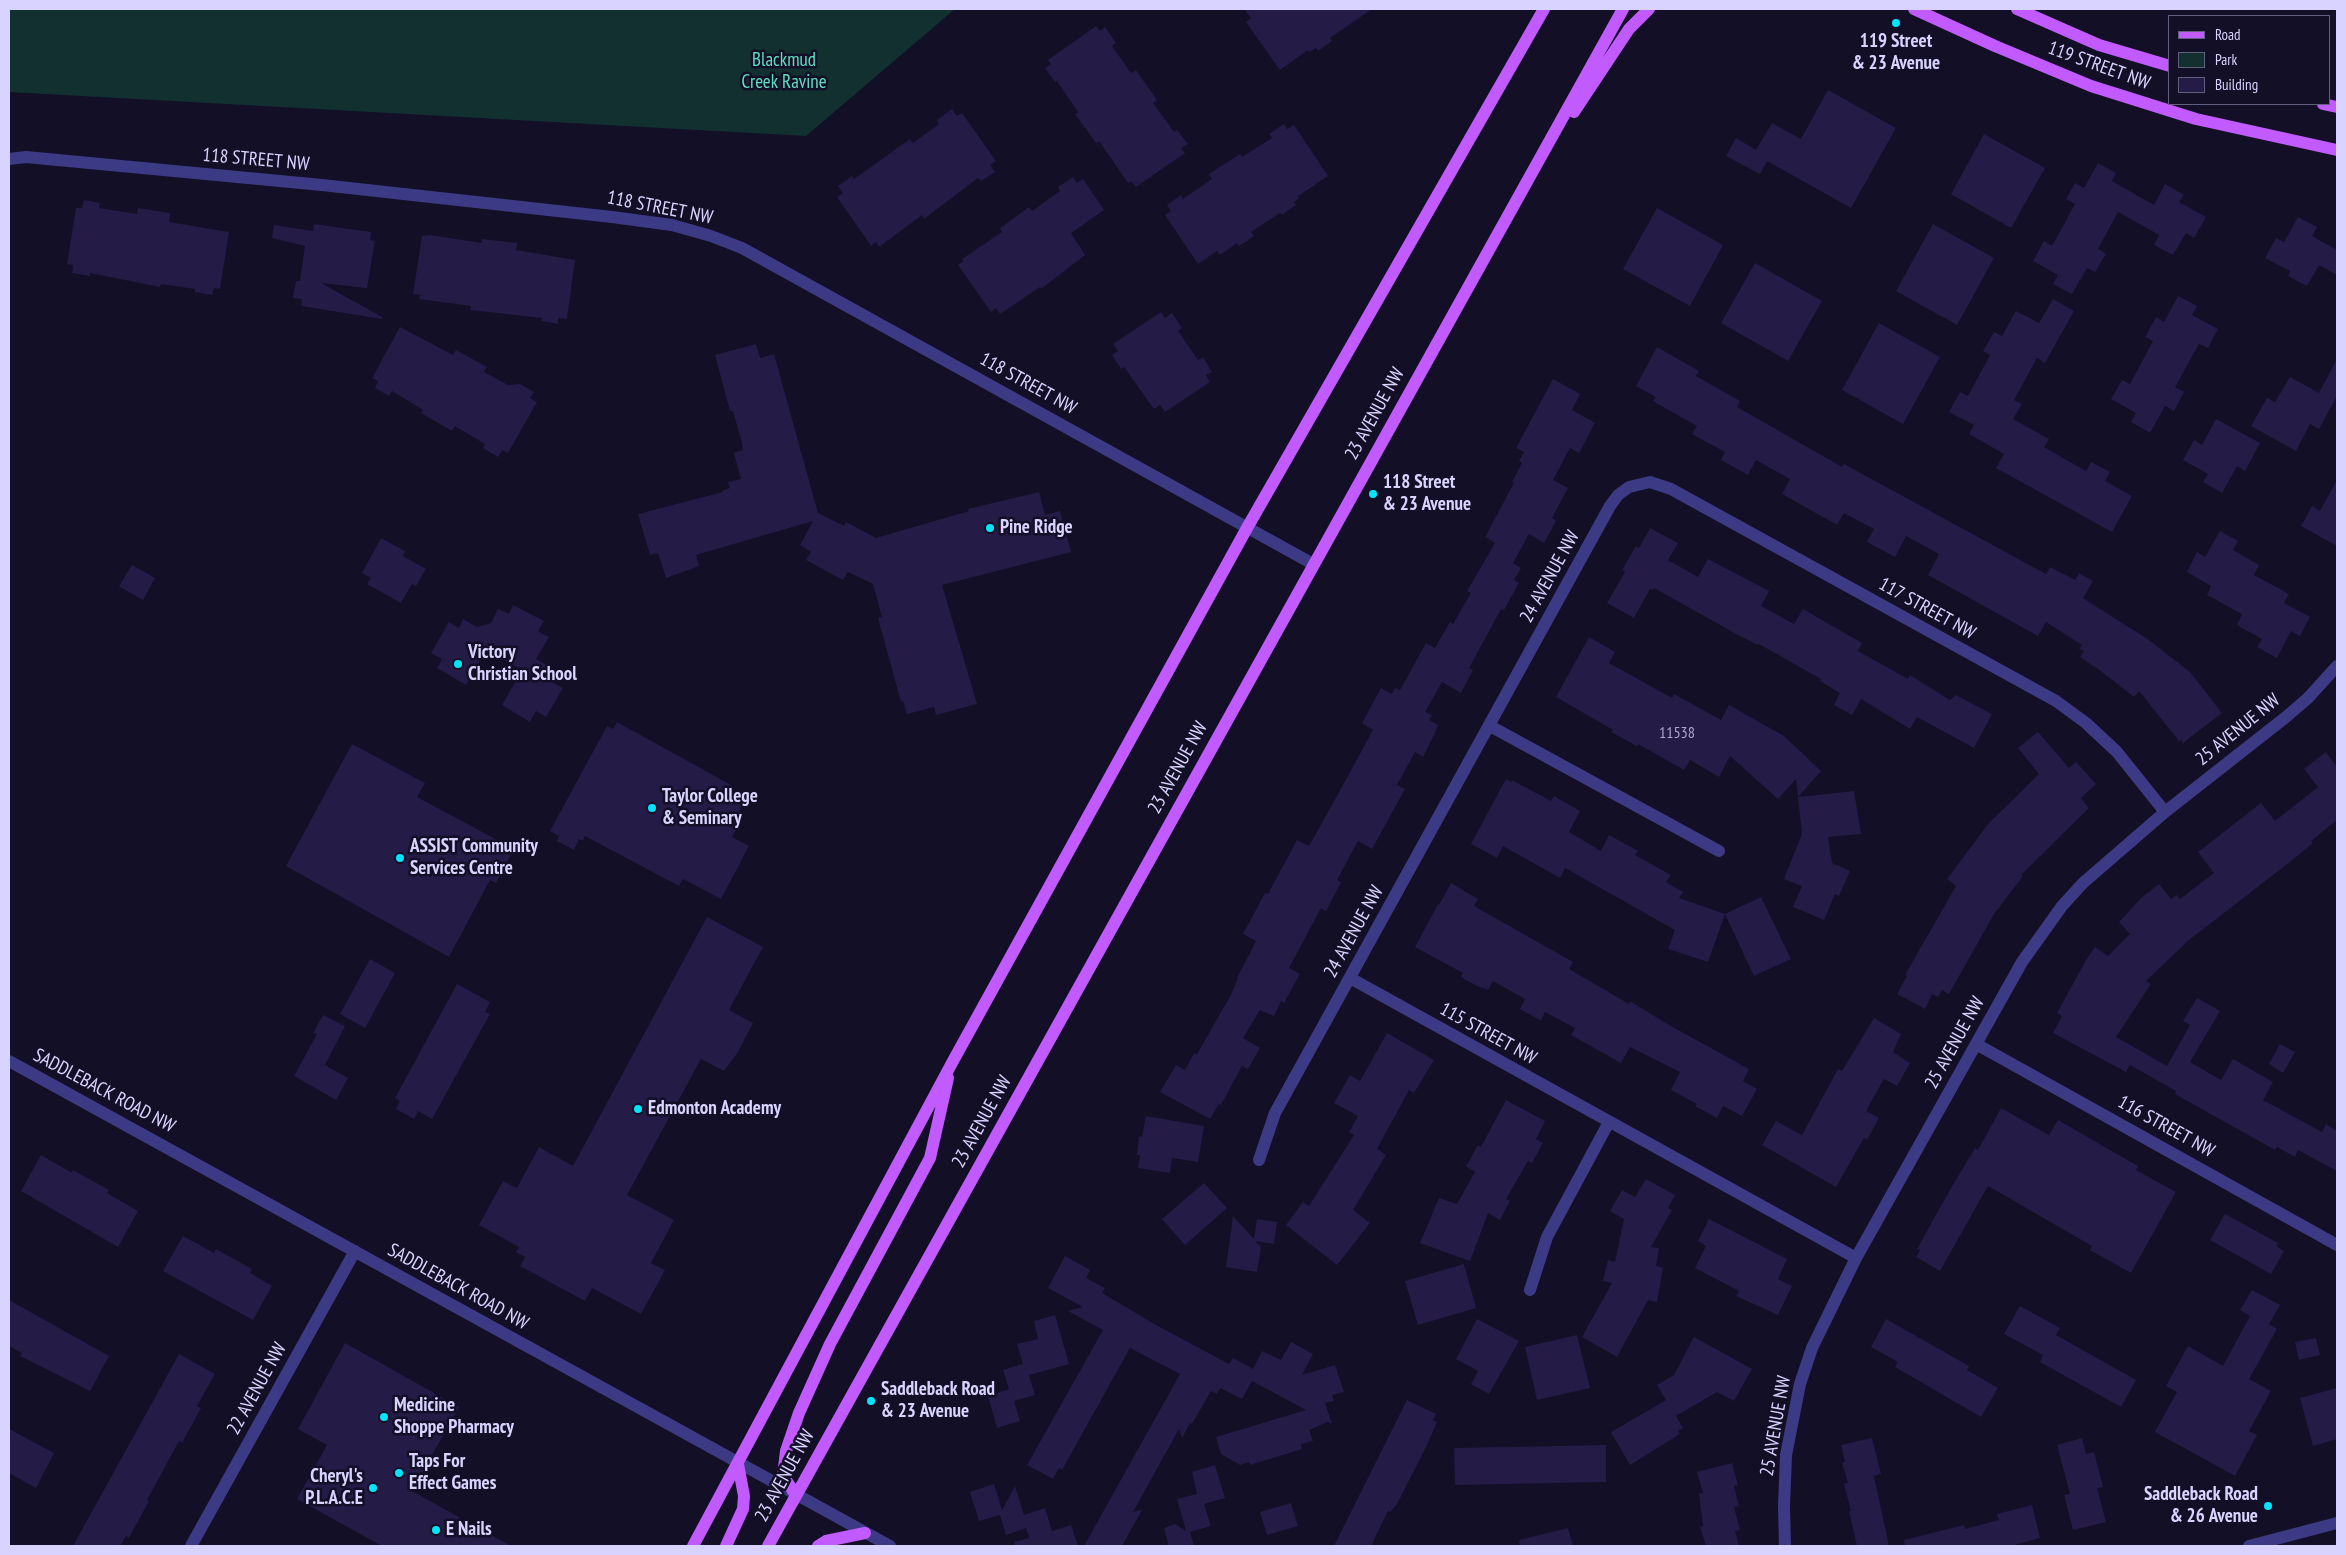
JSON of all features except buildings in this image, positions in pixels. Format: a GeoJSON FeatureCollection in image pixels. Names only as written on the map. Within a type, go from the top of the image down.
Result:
{"type":"FeatureCollection","features":[{"type":"Feature","properties":{"kind":"main road"},"geometry":{"type":"LineString","coordinates":[[693,1546],[952,1061],[1247,528],[1544,9]]}},
{"type":"Feature","properties":{"kind":"main road","name":"23 AVENUE NW"},"geometry":{"type":"LineString","coordinates":[[768,1546],[1623,9]]}},
{"type":"Feature","properties":{"kind":"main road"},"geometry":{"type":"LineString","coordinates":[[1518,197],[1629,28],[1649,9]]}},
{"type":"Feature","properties":{"kind":"main road","name":"119 STREET NW"},"geometry":{"type":"LineString","coordinates":[[1914,9],[1995,46],[2091,86],[2196,119],[2337,150]]}},
{"type":"Feature","properties":{"kind":"main road","name":"119 STREET NW"},"geometry":{"type":"LineString","coordinates":[[2017,9],[2099,45],[2168,65]]}},
{"type":"Feature","properties":{"kind":"main road"},"geometry":{"type":"LineString","coordinates":[[796,1495],[783,1476],[784,1463],[800,1413],[830,1344],[930,1158],[952,1061]]}},
{"type":"Feature","properties":{"kind":"main road"},"geometry":{"type":"LineString","coordinates":[[726,1546],[743,1509],[744,1496],[738,1464]]}},
{"type":"Feature","properties":{"kind":"main road"},"geometry":{"type":"LineString","coordinates":[[818,1546],[826,1541],[864,1533]]}},
{"type":"Feature","properties":{"kind":"street","name":"118 STREET NW"},"geometry":{"type":"LineString","coordinates":[[9,159],[26,158],[380,191],[672,225],[711,236],[742,248],[812,286],[1313,564]]}},
{"type":"Feature","properties":{"kind":"street","name":"24 AVENUE NW"},"geometry":{"type":"LineString","coordinates":[[1259,1160],[1270,1121],[1610,506],[1618,495],[1629,487],[1640,483]]}},
{"type":"Feature","properties":{"kind":"street","name":"117 STREET NW"},"geometry":{"type":"LineString","coordinates":[[1640,483],[1658,484],[1671,489],[2056,701],[2086,723],[2112,747],[2165,812]]}},
{"type":"Feature","properties":{"kind":"street","name":"25 AVENUE NW"},"geometry":{"type":"LineString","coordinates":[[1785,1546],[1786,1455],[1800,1384],[1812,1348],[1856,1258],[2022,962],[2062,906],[2107,862],[2165,812],[2286,717],[2308,698],[2337,666]]}},
{"type":"Feature","properties":{"kind":"street"},"geometry":{"type":"LineString","coordinates":[[1490,726],[1719,851]]}},
{"type":"Feature","properties":{"kind":"street","name":"115 STREET NW"},"geometry":{"type":"LineString","coordinates":[[1350,978],[1856,1258]]}},
{"type":"Feature","properties":{"kind":"street","name":"116 STREET NW"},"geometry":{"type":"LineString","coordinates":[[1976,1044],[2337,1244]]}},
{"type":"Feature","properties":{"kind":"street","name":"SADDLEBACK ROAD NW"},"geometry":{"type":"LineString","coordinates":[[9,1061],[890,1546]]}},
{"type":"Feature","properties":{"kind":"street"},"geometry":{"type":"LineString","coordinates":[[1530,1290],[1547,1237],[1609,1122]]}},
{"type":"Feature","properties":{"kind":"street","name":"22 AVENUE NW"},"geometry":{"type":"LineString","coordinates":[[192,1546],[355,1251]]}},
{"type":"Feature","properties":{"kind":"street"},"geometry":{"type":"LineString","coordinates":[[2249,1546],[2337,1523]]}},
{"type":"Feature","properties":{"kind":"green space","name":"Blackmud Creek Ravine"},"geometry":{"type":"Polygon","coordinates":[[[9,9],[955,9],[806,136],[9,92],[9,9]]]}},
{"type":"Feature","properties":{"kind":"place","name":"119 Street & 23 Avenue"},"geometry":{"type":"Point","coordinates":[1896,23]}},
{"type":"Feature","properties":{"kind":"place","name":"118 Street & 23 Avenue"},"geometry":{"type":"Point","coordinates":[1373,494]}},
{"type":"Feature","properties":{"kind":"place","name":"Pine Ridge"},"geometry":{"type":"Point","coordinates":[990,528]}},
{"type":"Feature","properties":{"kind":"place","name":"Victory Christian School"},"geometry":{"type":"Point","coordinates":[458,664]}},
{"type":"Feature","properties":{"kind":"place","name":"Taylor College & Seminary"},"geometry":{"type":"Point","coordinates":[652,808]}},
{"type":"Feature","properties":{"kind":"place","name":"ASSIST Community Services Centre"},"geometry":{"type":"Point","coordinates":[400,858]}},
{"type":"Feature","properties":{"kind":"place","name":"Edmonton Academy"},"geometry":{"type":"Point","coordinates":[638,1109]}},
{"type":"Feature","properties":{"kind":"place","name":"Saddleback Road & 23 Avenue"},"geometry":{"type":"Point","coordinates":[871,1401]}},
{"type":"Feature","properties":{"kind":"place","name":"Medicine Shoppe Pharmacy"},"geometry":{"type":"Point","coordinates":[384,1417]}},
{"type":"Feature","properties":{"kind":"place","name":"Taps For Effect Games"},"geometry":{"type":"Point","coordinates":[399,1473]}},
{"type":"Feature","properties":{"kind":"place","name":"Cheryl's P.L.A.C.E"},"geometry":{"type":"Point","coordinates":[373,1488]}},
{"type":"Feature","properties":{"kind":"place","name":"Saddleback Road & 26 Avenue"},"geometry":{"type":"Point","coordinates":[2268,1506]}},
{"type":"Feature","properties":{"kind":"place","name":"E Nails"},"geometry":{"type":"Point","coordinates":[436,1530]}}]}
